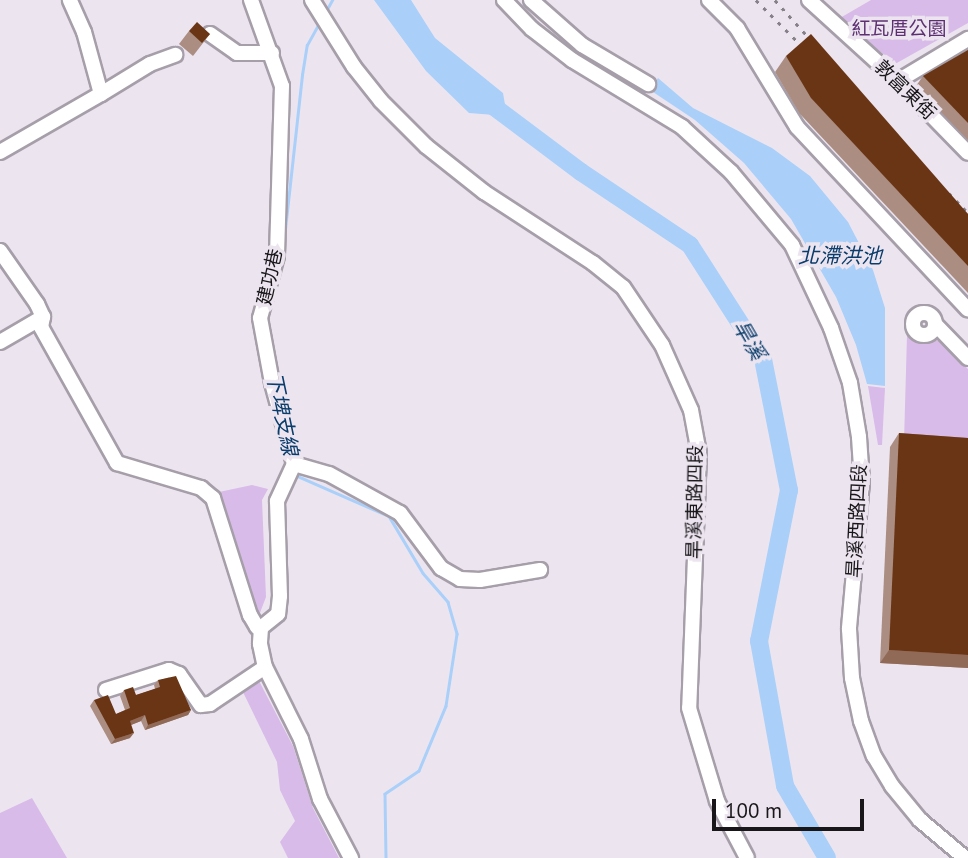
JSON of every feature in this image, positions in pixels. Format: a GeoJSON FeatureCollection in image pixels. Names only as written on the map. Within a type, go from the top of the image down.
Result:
{"type":"FeatureCollection","features":[{"type":"Feature","properties":{"kind":"street"},"geometry":{"type":"LineString","coordinates":[[70,0],[84,32],[101,94]]}},
{"type":"Feature","properties":{"kind":"street","name":"建功巷"},"geometry":{"type":"LineString","coordinates":[[251,0],[257,23],[272,53],[282,86],[277,256],[260,318],[274,393],[294,464]]}},
{"type":"Feature","properties":{"kind":"street","name":"旱溪東路四段"},"geometry":{"type":"LineString","coordinates":[[313,0],[354,67],[381,101],[417,137],[484,192],[593,263],[623,287],[662,345],[691,410],[699,453],[689,708],[717,801],[747,858]]}},
{"type":"Feature","properties":{"kind":"street","name":"旱溪西路四段"},"geometry":{"type":"LineString","coordinates":[[504,0],[532,29],[572,60],[682,127],[730,172],[792,245],[831,328],[850,383],[859,437],[862,482],[849,629],[852,678],[861,721],[874,756],[892,786],[920,820],[965,858]]}},
{"type":"Feature","properties":{"kind":"street"},"geometry":{"type":"LineString","coordinates":[[531,0],[582,45],[648,84]]}},
{"type":"Feature","properties":{"kind":"street"},"geometry":{"type":"LineString","coordinates":[[709,0],[737,28],[797,127],[968,310]]}},
{"type":"Feature","properties":{"kind":"street","name":"敦富東街"},"geometry":{"type":"LineString","coordinates":[[809,0],[898,81],[968,153]]}},
{"type":"Feature","properties":{"kind":"street"},"geometry":{"type":"LineString","coordinates":[[210,34],[237,53],[272,53]]}},
{"type":"Feature","properties":{"kind":"street"},"geometry":{"type":"LineString","coordinates":[[898,81],[968,38]]}},
{"type":"Feature","properties":{"kind":"street"},"geometry":{"type":"LineString","coordinates":[[0,152],[18,138],[101,94],[150,64],[175,55]]}},
{"type":"Feature","properties":{"kind":"street"},"geometry":{"type":"LineString","coordinates":[[0,251],[43,317],[41,327],[117,463],[201,488],[213,498],[250,615],[257,627],[261,628]]}},
{"type":"Feature","properties":{"kind":"street"},"geometry":{"type":"LineString","coordinates":[[0,342],[43,317]]}},
{"type":"Feature","properties":{"kind":"street"},"geometry":{"type":"LineString","coordinates":[[936,332],[968,358]]}},
{"type":"Feature","properties":{"kind":"street"},"geometry":{"type":"LineString","coordinates":[[351,858],[320,799],[301,738],[265,667],[260,644],[261,628],[278,614],[280,596],[277,501],[294,464],[329,474],[400,513],[441,568],[460,579],[540,570]]}},
{"type":"Feature","properties":{"kind":"street"},"geometry":{"type":"LineString","coordinates":[[106,690],[169,670],[179,674],[201,705],[210,704],[265,667]]}},
{"type":"Feature","properties":{"kind":"green space","name":"紅瓦厝公園"},"geometry":{"type":"Polygon","coordinates":[[[871,0],[968,0],[968,23],[895,64],[840,18],[871,0]]]}},
{"type":"Feature","properties":{"kind":"green space"},"geometry":{"type":"Polygon","coordinates":[[[907,335],[921,341],[940,341],[968,369],[968,446],[904,441],[907,335]]]}},
{"type":"Feature","properties":{"kind":"green space"},"geometry":{"type":"Polygon","coordinates":[[[868,386],[885,388],[882,445],[878,445],[868,386]]]}},
{"type":"Feature","properties":{"kind":"green space"},"geometry":{"type":"Polygon","coordinates":[[[252,485],[268,489],[262,500],[266,597],[258,618],[211,498],[219,492],[252,485]]]}},
{"type":"Feature","properties":{"kind":"green space"},"geometry":{"type":"Polygon","coordinates":[[[258,679],[293,746],[313,808],[339,858],[288,858],[280,842],[295,821],[280,790],[277,762],[241,688],[258,679]]]}},
{"type":"Feature","properties":{"kind":"green space"},"geometry":{"type":"Polygon","coordinates":[[[32,798],[67,858],[0,858],[0,813],[32,798]]]}},
{"type":"Feature","properties":{"kind":"water"},"geometry":{"type":"Polygon","coordinates":[[[374,0],[411,0],[435,38],[503,93],[507,116],[469,113],[426,71],[374,0]]]}},
{"type":"Feature","properties":{"kind":"water","name":"北滯洪池"},"geometry":{"type":"Polygon","coordinates":[[[658,78],[693,108],[772,148],[810,176],[848,222],[873,270],[885,308],[885,386],[867,384],[856,345],[836,297],[791,219],[744,163],[695,120],[650,90],[658,78]]]}},
{"type":"Feature","properties":{"kind":"building"},"geometry":{"type":"Polygon","coordinates":[[[197,22],[210,34],[202,43],[189,31],[197,22]]]}},
{"type":"Feature","properties":{"kind":"building"},"geometry":{"type":"Polygon","coordinates":[[[811,34],[968,214],[968,266],[811,98],[786,56],[811,34]]]}},
{"type":"Feature","properties":{"kind":"building"},"geometry":{"type":"Polygon","coordinates":[[[968,50],[968,123],[923,76],[968,50]]]}},
{"type":"Feature","properties":{"kind":"building"},"geometry":{"type":"Polygon","coordinates":[[[899,433],[968,438],[968,655],[889,650],[899,433]]]}},
{"type":"Feature","properties":{"kind":"building"},"geometry":{"type":"Polygon","coordinates":[[[176,676],[191,710],[148,725],[145,715],[130,721],[134,733],[115,739],[94,700],[108,695],[116,714],[130,708],[124,690],[133,687],[136,695],[160,687],[158,680],[176,676]]]}},
{"type":"Feature","properties":{"kind":"waterway","name":"下埤支線"},"geometry":{"type":"LineString","coordinates":[[326,11],[332,0]]}},
{"type":"Feature","properties":{"kind":"waterway","name":"下埤支線"},"geometry":{"type":"LineString","coordinates":[[285,229],[302,75],[307,45],[319,23]]}},
{"type":"Feature","properties":{"kind":"waterway","name":"旱溪"},"geometry":{"type":"LineString","coordinates":[[489,103],[581,172],[690,245],[763,359],[789,490],[759,641],[785,786],[827,858]]}},
{"type":"Feature","properties":{"kind":"waterway","name":"下埤支線"},"geometry":{"type":"LineString","coordinates":[[295,475],[389,516],[423,573],[448,602],[457,634],[446,706],[419,771],[385,794],[386,858]]}},
{"type":"Feature","properties":{"kind":"railway"},"geometry":{"type":"LineString","coordinates":[[756,0],[813,57]]}},
{"type":"Feature","properties":{"kind":"railway"},"geometry":{"type":"LineString","coordinates":[[775,0],[820,50]]}},
{"type":"Feature","properties":{"kind":"railway"},"geometry":{"type":"LineString","coordinates":[[949,193],[968,213]]}}]}
